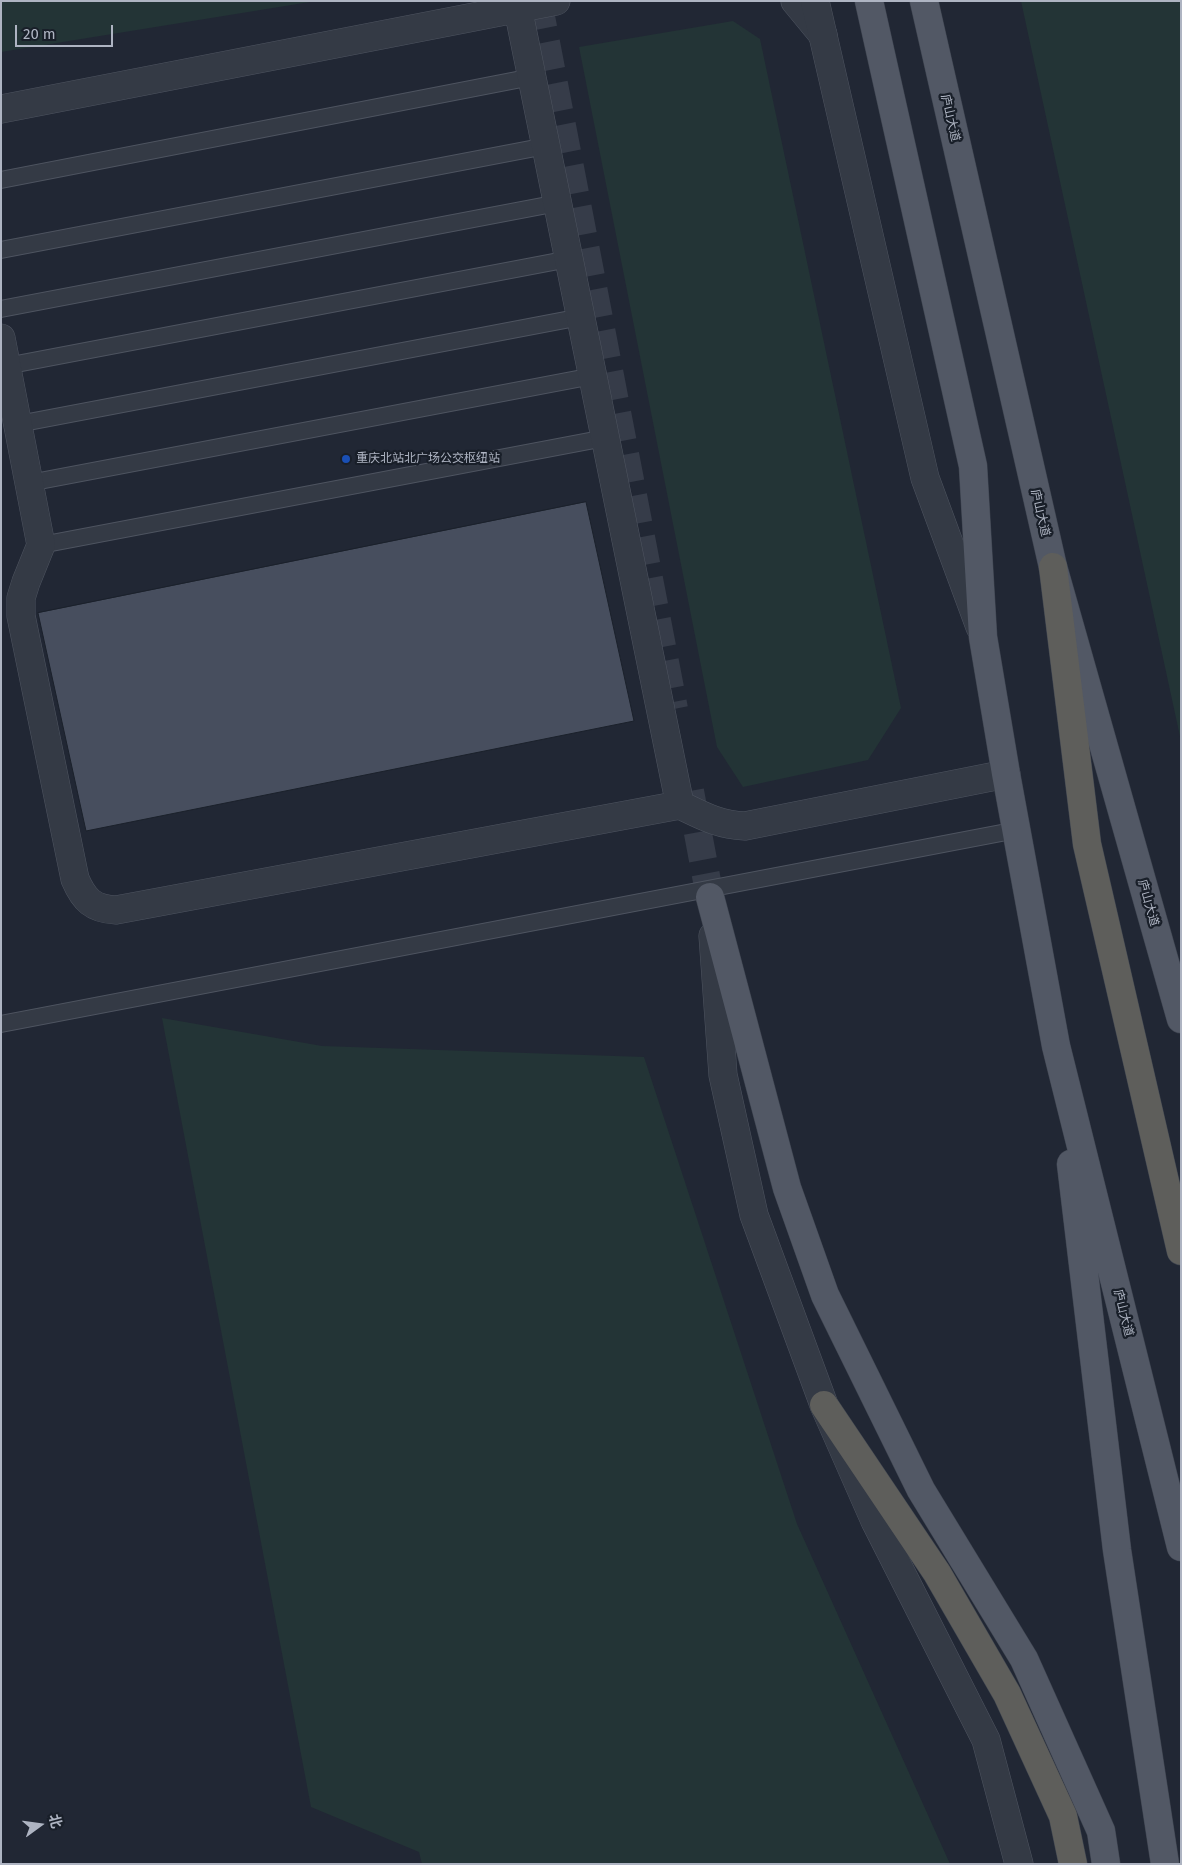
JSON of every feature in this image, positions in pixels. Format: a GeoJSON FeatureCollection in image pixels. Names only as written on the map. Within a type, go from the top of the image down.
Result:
{"type":"FeatureCollection","features":[{"type":"Feature","properties":{"kind":"highway"},"geometry":{"type":"LineString","coordinates":[[1053,567],[1086,844],[1181,1251]]}},
{"type":"Feature","properties":{"kind":"highway"},"geometry":{"type":"LineString","coordinates":[[824,1405],[937,1573],[1007,1694],[1063,1816],[1073,1864]]}},
{"type":"Feature","properties":{"kind":"main road","name":"庐山大道"},"geometry":{"type":"LineString","coordinates":[[869,1],[973,466],[983,637],[1056,1046],[1181,1547]]}},
{"type":"Feature","properties":{"kind":"main road","name":"庐山大道"},"geometry":{"type":"LineString","coordinates":[[924,1],[1053,567],[1181,1018]]}},
{"type":"Feature","properties":{"kind":"main road"},"geometry":{"type":"LineString","coordinates":[[710,897],[787,1188],[825,1295],[922,1490],[1024,1660],[1101,1831],[1106,1864]]}},
{"type":"Feature","properties":{"kind":"main road"},"geometry":{"type":"LineString","coordinates":[[1056,1046],[1118,1550],[1165,1864]]}},
{"type":"Feature","properties":{"kind":"street"},"geometry":{"type":"LineString","coordinates":[[1,109],[556,1]]}},
{"type":"Feature","properties":{"kind":"street"},"geometry":{"type":"LineString","coordinates":[[795,1],[823,35]]}},
{"type":"Feature","properties":{"kind":"street","name":"庐山大道"},"geometry":{"type":"LineString","coordinates":[[815,1],[925,478],[983,637]]}},
{"type":"Feature","properties":{"kind":"street"},"geometry":{"type":"LineString","coordinates":[[518,9],[680,805]]}},
{"type":"Feature","properties":{"kind":"street"},"geometry":{"type":"LineString","coordinates":[[1,338],[41,545],[21,598],[21,616],[75,879],[81,893],[90,902],[103,910],[116,910],[680,805],[713,821],[728,825],[745,826],[1006,774]]}},
{"type":"Feature","properties":{"kind":"street"},"geometry":{"type":"LineString","coordinates":[[710,897],[723,1075],[754,1215],[824,1405],[875,1521],[986,1740],[1019,1864]]}},
{"type":"Feature","properties":{"kind":"lane"},"geometry":{"type":"LineString","coordinates":[[1,180],[532,78]]}},
{"type":"Feature","properties":{"kind":"lane"},"geometry":{"type":"LineString","coordinates":[[1,250],[546,146]]}},
{"type":"Feature","properties":{"kind":"lane"},"geometry":{"type":"LineString","coordinates":[[1,309],[558,203]]}},
{"type":"Feature","properties":{"kind":"lane"},"geometry":{"type":"LineString","coordinates":[[6,366],[569,259]]}},
{"type":"Feature","properties":{"kind":"lane"},"geometry":{"type":"LineString","coordinates":[[18,424],[581,317]]}},
{"type":"Feature","properties":{"kind":"lane"},"geometry":{"type":"LineString","coordinates":[[29,484],[593,376]]}},
{"type":"Feature","properties":{"kind":"lane"},"geometry":{"type":"LineString","coordinates":[[41,545],[606,438]]}},
{"type":"Feature","properties":{"kind":"lane"},"geometry":{"type":"LineString","coordinates":[[1,1024],[1017,830]]}},
{"type":"Feature","properties":{"kind":"shaded area"},"geometry":{"type":"Polygon","coordinates":[[[1,1],[316,1],[1,52],[1,1]]]}},
{"type":"Feature","properties":{"kind":"shaded area"},"geometry":{"type":"Polygon","coordinates":[[[1021,1],[1181,1],[1181,741],[1021,1]]]}},
{"type":"Feature","properties":{"kind":"shaded area"},"geometry":{"type":"Polygon","coordinates":[[[733,21],[760,39],[901,708],[868,760],[743,787],[717,747],[579,47],[733,21]]]}},
{"type":"Feature","properties":{"kind":"shaded area"},"geometry":{"type":"Polygon","coordinates":[[[162,1018],[322,1046],[644,1057],[797,1524],[950,1864],[422,1864],[419,1852],[311,1807],[162,1018]]]}},
{"type":"Feature","properties":{"kind":"building"},"geometry":{"type":"Polygon","coordinates":[[[586,502],[634,721],[86,831],[38,613],[586,502]]]}},
{"type":"Feature","properties":{"kind":"tunnel"},"geometry":{"type":"LineString","coordinates":[[538,1],[674,709]]}},
{"type":"Feature","properties":{"kind":"tunnel"},"geometry":{"type":"LineString","coordinates":[[690,791],[710,897]]}},
{"type":"Feature","properties":{"kind":"place","name":"重庆北站北广场公交枢纽站"},"geometry":{"type":"Point","coordinates":[346,459]}}]}
